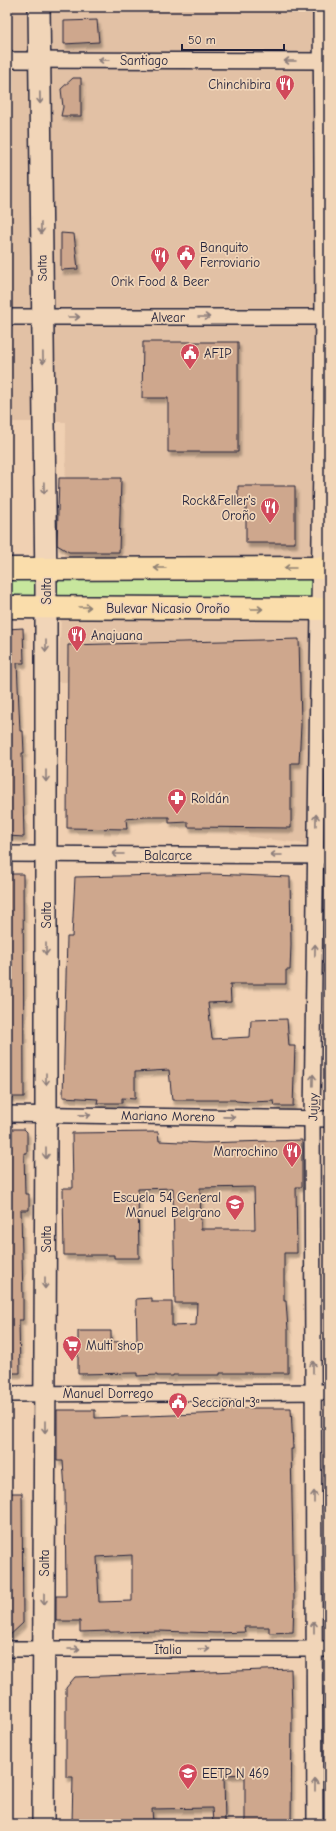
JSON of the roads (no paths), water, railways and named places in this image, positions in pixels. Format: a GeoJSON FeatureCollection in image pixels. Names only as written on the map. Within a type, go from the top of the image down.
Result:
{"type":"FeatureCollection","features":[{"type":"Feature","properties":{"kind":"main road","name":"Salta"},"geometry":{"type":"LineString","coordinates":[[39,7],[46,607],[46,1114],[43,1824]]}},
{"type":"Feature","properties":{"kind":"main road"},"geometry":{"type":"LineString","coordinates":[[7,569],[324,568]]}},
{"type":"Feature","properties":{"kind":"main road","name":"Bulevar Nicasio Oroño"},"geometry":{"type":"LineString","coordinates":[[7,607],[324,609]]}},
{"type":"Feature","properties":{"kind":"street","name":"Jujuy"},"geometry":{"type":"LineString","coordinates":[[315,1824],[322,1649],[313,1392],[312,1119],[322,856],[324,609],[326,317],[325,61],[321,7]]}},
{"type":"Feature","properties":{"kind":"street","name":"Santiago"},"geometry":{"type":"LineString","coordinates":[[7,60],[325,61]]}},
{"type":"Feature","properties":{"kind":"street","name":"Alvear"},"geometry":{"type":"LineString","coordinates":[[7,317],[326,317]]}},
{"type":"Feature","properties":{"kind":"street","name":"Balcarce"},"geometry":{"type":"LineString","coordinates":[[7,854],[322,856]]}},
{"type":"Feature","properties":{"kind":"street","name":"Mariano Moreno"},"geometry":{"type":"LineString","coordinates":[[7,1114],[329,1119]]}},
{"type":"Feature","properties":{"kind":"street","name":"Manuel Dorrego"},"geometry":{"type":"LineString","coordinates":[[7,1394],[329,1392]]}},
{"type":"Feature","properties":{"kind":"street","name":"Italia"},"geometry":{"type":"LineString","coordinates":[[7,1649],[322,1649]]}},
{"type":"Feature","properties":{"kind":"place","name":"Chinchibira"},"geometry":{"type":"Point","coordinates":[285,101]}},
{"type":"Feature","properties":{"kind":"place","name":"Banquito Ferroviario"},"geometry":{"type":"Point","coordinates":[186,271]}},
{"type":"Feature","properties":{"kind":"place","name":"Orik Food & Beer"},"geometry":{"type":"Point","coordinates":[160,273]}},
{"type":"Feature","properties":{"kind":"place","name":"AFIP"},"geometry":{"type":"Point","coordinates":[190,370]}},
{"type":"Feature","properties":{"kind":"place","name":"Rock&Feller's Oroño"},"geometry":{"type":"Point","coordinates":[270,524]}},
{"type":"Feature","properties":{"kind":"place","name":"Anajuana"},"geometry":{"type":"Point","coordinates":[77,652]}},
{"type":"Feature","properties":{"kind":"place","name":"Roldán"},"geometry":{"type":"Point","coordinates":[177,815]}},
{"type":"Feature","properties":{"kind":"place","name":"Marrochino"},"geometry":{"type":"Point","coordinates":[292,1168]}},
{"type":"Feature","properties":{"kind":"place","name":"Escuela 54 General Manuel Belgrano"},"geometry":{"type":"Point","coordinates":[235,1221]}},
{"type":"Feature","properties":{"kind":"place","name":"Multi shop"},"geometry":{"type":"Point","coordinates":[72,1362]}},
{"type":"Feature","properties":{"kind":"place","name":"Seccional 3ª"},"geometry":{"type":"Point","coordinates":[178,1419]}},
{"type":"Feature","properties":{"kind":"place","name":"EETP N 469"},"geometry":{"type":"Point","coordinates":[188,1790]}}]}
